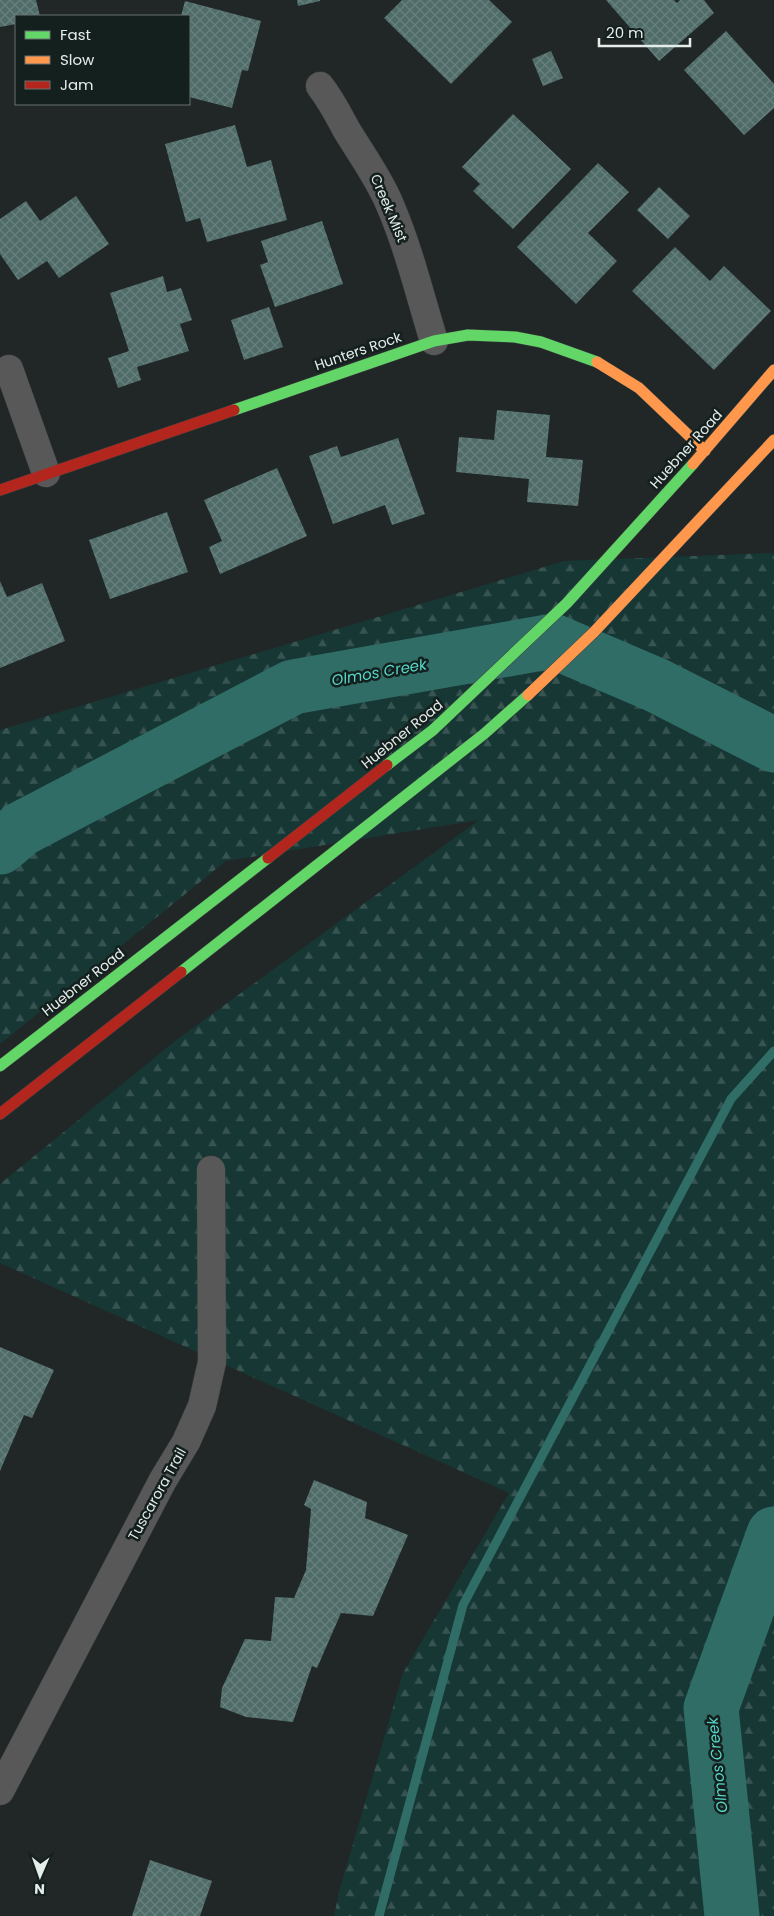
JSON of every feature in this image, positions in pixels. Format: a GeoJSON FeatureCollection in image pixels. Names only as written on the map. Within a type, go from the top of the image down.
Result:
{"type":"FeatureCollection","features":[{"type":"Feature","properties":{"kind":"main road","name":"Hunters Rock"},"geometry":{"type":"LineString","coordinates":[[0,490],[434,341],[468,335],[515,337],[541,342],[592,359],[639,388],[705,451]]}},
{"type":"Feature","properties":{"kind":"main road","name":"Huebner Road"},"geometry":{"type":"LineString","coordinates":[[0,1066],[433,730],[547,623],[705,451],[774,370]]}},
{"type":"Feature","properties":{"kind":"main road"},"geometry":{"type":"LineString","coordinates":[[0,1114],[484,734],[543,682],[594,632],[774,440]]}},
{"type":"Feature","properties":{"kind":"street","name":"Creek Mist"},"geometry":{"type":"LineString","coordinates":[[320,86],[334,104],[347,129],[370,165],[390,205],[406,246],[434,341]]}},
{"type":"Feature","properties":{"kind":"street"},"geometry":{"type":"LineString","coordinates":[[9,368],[46,473]]}},
{"type":"Feature","properties":{"kind":"street","name":"Tuscarora Trail"},"geometry":{"type":"LineString","coordinates":[[0,1791],[159,1489],[186,1442],[202,1406],[212,1362],[211,1170]]}},
{"type":"Feature","properties":{"kind":"green space"},"geometry":{"type":"Polygon","coordinates":[[[772,553],[774,555],[774,1916],[334,1916],[339,1892],[403,1673],[509,1493],[0,1263],[0,1184],[175,1041],[479,820],[226,861],[0,1044],[0,730],[564,561],[772,553]]]}},
{"type":"Feature","properties":{"kind":"building"},"geometry":{"type":"Polygon","coordinates":[[[0,0],[36,0],[40,15],[15,15],[15,24],[0,27],[0,0]]]}},
{"type":"Feature","properties":{"kind":"building"},"geometry":{"type":"Polygon","coordinates":[[[297,0],[320,0],[320,1],[298,6],[297,0]]]}},
{"type":"Feature","properties":{"kind":"building"},"geometry":{"type":"Polygon","coordinates":[[[402,0],[489,0],[512,22],[451,84],[384,18],[402,0]]]}},
{"type":"Feature","properties":{"kind":"building"},"geometry":{"type":"Polygon","coordinates":[[[606,0],[674,0],[677,3],[680,0],[704,0],[714,13],[659,61],[606,0]]]}},
{"type":"Feature","properties":{"kind":"building"},"geometry":{"type":"Polygon","coordinates":[[[185,1],[261,21],[248,71],[242,70],[232,108],[190,97],[190,15],[181,15],[185,1]]]}},
{"type":"Feature","properties":{"kind":"building"},"geometry":{"type":"Polygon","coordinates":[[[726,31],[774,84],[774,108],[744,135],[684,70],[726,31]]]}},
{"type":"Feature","properties":{"kind":"building"},"geometry":{"type":"Polygon","coordinates":[[[551,51],[563,78],[543,86],[532,59],[551,51]]]}},
{"type":"Feature","properties":{"kind":"building"},"geometry":{"type":"Polygon","coordinates":[[[513,114],[571,169],[513,229],[473,191],[480,184],[462,167],[513,114]]]}},
{"type":"Feature","properties":{"kind":"building"},"geometry":{"type":"Polygon","coordinates":[[[235,125],[247,167],[271,160],[287,220],[207,242],[200,218],[186,222],[165,144],[235,125]]]}},
{"type":"Feature","properties":{"kind":"building"},"geometry":{"type":"Polygon","coordinates":[[[598,163],[629,192],[588,233],[617,261],[576,304],[517,247],[598,163]]]}},
{"type":"Feature","properties":{"kind":"building"},"geometry":{"type":"Polygon","coordinates":[[[659,187],[690,216],[668,239],[637,210],[659,187]]]}},
{"type":"Feature","properties":{"kind":"building"},"geometry":{"type":"Polygon","coordinates":[[[76,196],[109,244],[59,278],[47,261],[18,280],[0,254],[0,219],[26,201],[40,221],[76,196]]]}},
{"type":"Feature","properties":{"kind":"building"},"geometry":{"type":"Polygon","coordinates":[[[322,221],[343,284],[275,307],[260,265],[268,262],[261,241],[322,221]]]}},
{"type":"Feature","properties":{"kind":"building"},"geometry":{"type":"Polygon","coordinates":[[[675,247],[710,281],[724,266],[771,311],[714,370],[632,291],[675,247]]]}},
{"type":"Feature","properties":{"kind":"building"},"geometry":{"type":"Polygon","coordinates":[[[163,276],[167,292],[181,288],[192,320],[180,324],[189,351],[137,367],[141,380],[118,388],[108,358],[129,351],[110,293],[163,276]]]}},
{"type":"Feature","properties":{"kind":"building"},"geometry":{"type":"Polygon","coordinates":[[[269,307],[283,347],[244,360],[231,320],[269,307]]]}},
{"type":"Feature","properties":{"kind":"building"},"geometry":{"type":"Polygon","coordinates":[[[497,410],[550,415],[546,457],[583,460],[578,506],[527,502],[529,479],[456,472],[459,437],[494,440],[497,410]]]}},
{"type":"Feature","properties":{"kind":"building"},"geometry":{"type":"Polygon","coordinates":[[[398,438],[425,514],[392,525],[385,505],[333,524],[309,456],[337,446],[341,457],[398,438]]]}},
{"type":"Feature","properties":{"kind":"building"},"geometry":{"type":"Polygon","coordinates":[[[277,468],[307,536],[220,574],[209,547],[222,541],[204,500],[277,468]]]}},
{"type":"Feature","properties":{"kind":"building"},"geometry":{"type":"Polygon","coordinates":[[[167,512],[188,572],[110,599],[89,540],[167,512]]]}},
{"type":"Feature","properties":{"kind":"building"},"geometry":{"type":"Polygon","coordinates":[[[0,581],[7,597],[42,583],[65,641],[0,668],[0,581]]]}},
{"type":"Feature","properties":{"kind":"building"},"geometry":{"type":"Polygon","coordinates":[[[0,1347],[54,1370],[32,1418],[24,1415],[0,1471],[0,1347]]]}},
{"type":"Feature","properties":{"kind":"building"},"geometry":{"type":"Polygon","coordinates":[[[314,1480],[367,1502],[365,1518],[408,1535],[373,1616],[341,1613],[317,1668],[312,1666],[293,1722],[246,1717],[220,1707],[222,1688],[245,1639],[271,1641],[275,1597],[294,1598],[306,1570],[311,1509],[304,1505],[314,1480]]]}},
{"type":"Feature","properties":{"kind":"building"},"geometry":{"type":"Polygon","coordinates":[[[150,1860],[212,1881],[200,1916],[132,1916],[150,1860]]]}},
{"type":"Feature","properties":{"kind":"waterway","name":"Olmos Creek"},"geometry":{"type":"LineString","coordinates":[[0,847],[21,829],[293,687],[553,641],[656,685],[774,745]]}},
{"type":"Feature","properties":{"kind":"waterway"},"geometry":{"type":"LineString","coordinates":[[379,1916],[463,1605],[731,1099],[774,1051]]}},
{"type":"Feature","properties":{"kind":"waterway","name":"Olmos Creek"},"geometry":{"type":"LineString","coordinates":[[732,1916],[711,1708],[774,1534]]}},
{"type":"Feature","properties":{"kind":"traffic: fast"},"geometry":{"type":"LineString","coordinates":[[234,410],[434,341],[468,335],[515,337],[541,342],[597,362]]}},
{"type":"Feature","properties":{"kind":"traffic: fast"},"geometry":{"type":"LineString","coordinates":[[387,765],[433,730],[567,603],[693,464]]}},
{"type":"Feature","properties":{"kind":"traffic: fast"},"geometry":{"type":"LineString","coordinates":[[181,972],[484,734],[528,695]]}},
{"type":"Feature","properties":{"kind":"traffic: fast"},"geometry":{"type":"LineString","coordinates":[[0,1066],[268,858]]}},
{"type":"Feature","properties":{"kind":"traffic: slow"},"geometry":{"type":"LineString","coordinates":[[597,362],[639,388],[705,451]]}},
{"type":"Feature","properties":{"kind":"traffic: slow"},"geometry":{"type":"LineString","coordinates":[[693,464],[774,370]]}},
{"type":"Feature","properties":{"kind":"traffic: slow"},"geometry":{"type":"LineString","coordinates":[[528,695],[594,632],[774,440]]}},
{"type":"Feature","properties":{"kind":"traffic: jam"},"geometry":{"type":"LineString","coordinates":[[0,490],[234,410]]}},
{"type":"Feature","properties":{"kind":"traffic: jam"},"geometry":{"type":"LineString","coordinates":[[268,858],[387,765]]}},
{"type":"Feature","properties":{"kind":"traffic: jam"},"geometry":{"type":"LineString","coordinates":[[0,1114],[181,972]]}}]}
